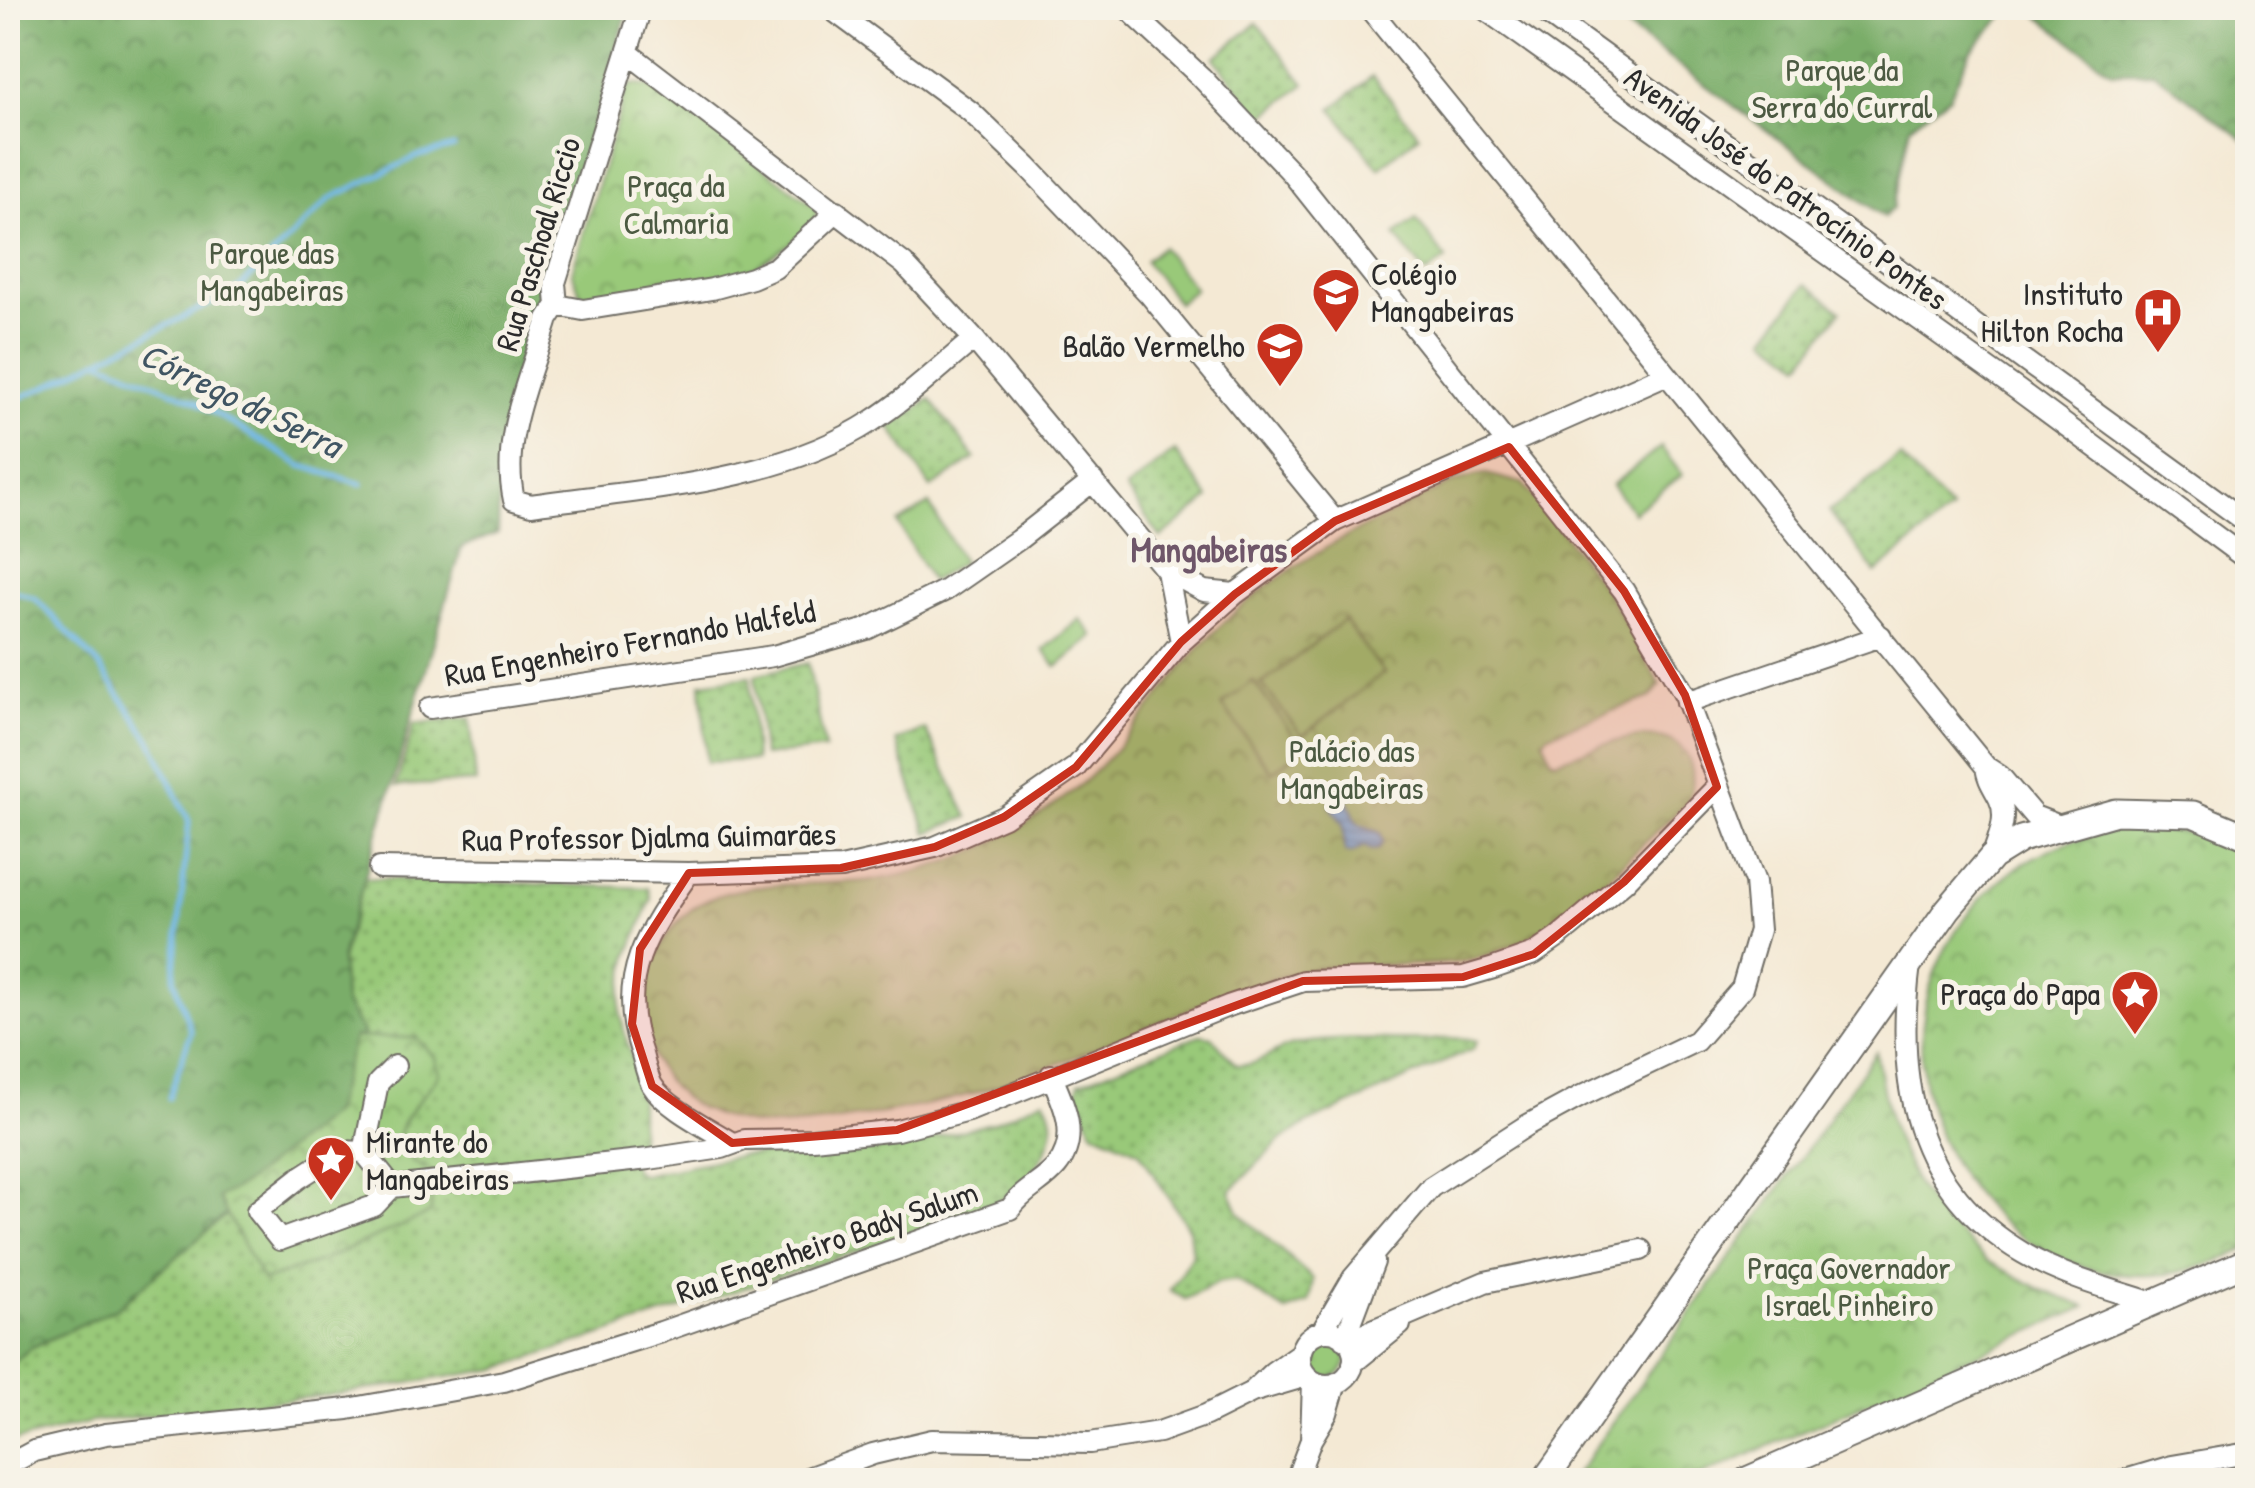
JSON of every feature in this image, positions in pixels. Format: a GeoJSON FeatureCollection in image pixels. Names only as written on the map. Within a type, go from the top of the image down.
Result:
{"type":"FeatureCollection","features":[{"type":"Feature","properties":{"kind":"street","name":"Rua Paschoal Riccio"},"geometry":{"type":"LineString","coordinates":[[642,8],[555,282],[557,305],[548,319],[510,442],[508,475],[514,500],[531,506],[724,476],[784,462],[873,421],[974,339]]}},
{"type":"Feature","properties":{"kind":"street"},"geometry":{"type":"LineString","coordinates":[[830,8],[971,112],[1028,167],[1149,294],[1335,521]]}},
{"type":"Feature","properties":{"kind":"street"},"geometry":{"type":"LineString","coordinates":[[1127,8],[1201,77],[1292,173],[1624,591],[1687,702],[1755,882],[1760,930],[1742,988],[1696,1041],[1581,1096],[1462,1165],[1432,1187],[1342,1294],[1322,1331],[1308,1339],[1300,1353],[1252,1392]]}},
{"type":"Feature","properties":{"kind":"street"},"geometry":{"type":"LineString","coordinates":[[1369,8],[1986,767],[2000,776],[2034,816],[2060,826]]}},
{"type":"Feature","properties":{"kind":"street","name":"Avenida José do Patrocínio Pontes"},"geometry":{"type":"LineString","coordinates":[[1483,8],[2248,560]]}},
{"type":"Feature","properties":{"kind":"street","name":"Avenida José do Patrocínio Pontes"},"geometry":{"type":"LineString","coordinates":[[1540,8],[2248,523]]}},
{"type":"Feature","properties":{"kind":"street"},"geometry":{"type":"LineString","coordinates":[[628,52],[904,264],[974,339],[1167,571],[1204,591],[1234,594]]}},
{"type":"Feature","properties":{"kind":"street"},"geometry":{"type":"LineString","coordinates":[[557,305],[584,310],[712,289],[752,278],[775,268],[837,211]]}},
{"type":"Feature","properties":{"kind":"street","name":"Rua Professor Djalma Guimarães"},"geometry":{"type":"LineString","coordinates":[[378,868],[689,872],[841,868],[934,846],[1004,817],[1076,768],[1181,642],[1234,594],[1335,521],[1665,375]]}},
{"type":"Feature","properties":{"kind":"street","name":"Rua Engenheiro Fernando Halfeld"},"geometry":{"type":"LineString","coordinates":[[430,708],[773,656],[867,629],[946,590],[1093,481]]}},
{"type":"Feature","properties":{"kind":"street"},"geometry":{"type":"LineString","coordinates":[[1167,571],[1181,642]]}},
{"type":"Feature","properties":{"kind":"street"},"geometry":{"type":"LineString","coordinates":[[1687,702],[1881,636]]}},
{"type":"Feature","properties":{"kind":"street"},"geometry":{"type":"LineString","coordinates":[[1986,767],[1988,782],[2001,800],[2004,816],[1992,858]]}},
{"type":"Feature","properties":{"kind":"street"},"geometry":{"type":"LineString","coordinates":[[392,1187],[364,1152],[341,1151],[257,1210],[280,1240],[374,1206],[392,1187],[632,1162],[722,1148],[732,1142],[897,1130],[969,1111],[1228,1006],[1303,981],[1464,977],[1534,954],[1624,882],[1717,787]]}},
{"type":"Feature","properties":{"kind":"street"},"geometry":{"type":"LineString","coordinates":[[1545,1480],[1948,909],[1992,858],[2022,839],[2116,812],[2193,814],[2248,837]]}},
{"type":"Feature","properties":{"kind":"street"},"geometry":{"type":"LineString","coordinates":[[689,872],[640,950],[630,993],[632,1024],[652,1086],[688,1116],[732,1142]]}},
{"type":"Feature","properties":{"kind":"street"},"geometry":{"type":"LineString","coordinates":[[1910,962],[1903,1042],[1924,1144],[1940,1174],[1962,1203],[2024,1254],[2063,1273],[2153,1303]]}},
{"type":"Feature","properties":{"kind":"street"},"geometry":{"type":"LineString","coordinates":[[364,1152],[378,1083],[395,1066]]}},
{"type":"Feature","properties":{"kind":"street","name":"Rua Engenheiro Bady Salum"},"geometry":{"type":"LineString","coordinates":[[8,1465],[34,1451],[106,1434],[348,1409],[504,1381],[661,1332],[1010,1209],[1020,1194],[1056,1166],[1065,1150],[1070,1132],[1067,1111],[1051,1075]]}},
{"type":"Feature","properties":{"kind":"street"},"geometry":{"type":"LineString","coordinates":[[1346,1340],[1381,1244]]}},
{"type":"Feature","properties":{"kind":"street"},"geometry":{"type":"LineString","coordinates":[[1346,1340],[1485,1282],[1641,1250]]}},
{"type":"Feature","properties":{"kind":"street"},"geometry":{"type":"LineString","coordinates":[[1747,1480],[2248,1262]]}},
{"type":"Feature","properties":{"kind":"street"},"geometry":{"type":"LineString","coordinates":[[802,1480],[873,1454],[932,1440],[1090,1443],[1159,1432],[1206,1416],[1252,1392],[1310,1378],[1328,1385],[1336,1383],[1353,1363],[1421,1308]]}},
{"type":"Feature","properties":{"kind":"street"},"geometry":{"type":"LineString","coordinates":[[1322,1331],[1346,1340],[1353,1363]]}},
{"type":"Feature","properties":{"kind":"street"},"geometry":{"type":"LineString","coordinates":[[1300,1353],[1310,1378],[1310,1440]]}},
{"type":"Feature","properties":{"kind":"street"},"geometry":{"type":"LineString","coordinates":[[1296,1480],[1310,1440],[1327,1413],[1336,1383]]}},
{"type":"Feature","properties":{"kind":"street"},"geometry":{"type":"LineString","coordinates":[[2125,1480],[2172,1466],[2248,1453]]}},
{"type":"Feature","properties":{"kind":"street"},"geometry":{"type":"LineString","coordinates":[[1782,1465],[1806,1480]]}},
{"type":"Feature","properties":{"kind":"highlighted area"},"geometry":{"type":"Polygon","coordinates":[[[1509,447],[1624,591],[1685,695],[1717,787],[1624,882],[1534,954],[1463,977],[1303,981],[897,1130],[732,1143],[652,1086],[632,1024],[640,949],[689,873],[841,868],[935,847],[1004,817],[1076,767],[1181,642],[1235,594],[1335,521],[1509,447]]]}},
{"type":"Feature","properties":{"kind":"green space","name":"Parque das Mangabeiras"},"geometry":{"type":"Polygon","coordinates":[[[8,8],[629,8],[501,434],[498,533],[462,547],[341,959],[344,1002],[363,1033],[338,1119],[117,1308],[30,1348],[8,1368],[8,8]]]}},
{"type":"Feature","properties":{"kind":"green space","name":"Parque da Serra do Curral"},"geometry":{"type":"Polygon","coordinates":[[[1601,8],[2027,8],[2009,11],[1970,52],[1950,96],[1910,126],[1893,208],[1884,217],[1601,8]]]}},
{"type":"Feature","properties":{"kind":"green space"},"geometry":{"type":"Polygon","coordinates":[[[2027,8],[2247,8],[2247,142],[2153,72],[2112,72],[2027,8]]]}},
{"type":"Feature","properties":{"kind":"green space"},"geometry":{"type":"Polygon","coordinates":[[[1257,23],[1305,84],[1262,118],[1214,58],[1257,23]]]}},
{"type":"Feature","properties":{"kind":"green space"},"geometry":{"type":"Polygon","coordinates":[[[1372,76],[1419,135],[1379,168],[1332,109],[1372,76]]]}},
{"type":"Feature","properties":{"kind":"green space","name":"Praça da Calmaria"},"geometry":{"type":"Polygon","coordinates":[[[632,84],[658,88],[814,206],[817,213],[810,230],[754,268],[708,283],[593,297],[581,295],[572,272],[626,90],[632,84]]]}},
{"type":"Feature","properties":{"kind":"green space"},"geometry":{"type":"Polygon","coordinates":[[[1416,219],[1446,259],[1426,274],[1395,235],[1416,219]]]}},
{"type":"Feature","properties":{"kind":"green space"},"geometry":{"type":"Polygon","coordinates":[[[1162,247],[1195,289],[1178,303],[1145,261],[1162,247]]]}},
{"type":"Feature","properties":{"kind":"green space"},"geometry":{"type":"Polygon","coordinates":[[[1806,284],[1841,311],[1801,364],[1766,337],[1806,284]]]}},
{"type":"Feature","properties":{"kind":"green space"},"geometry":{"type":"Polygon","coordinates":[[[930,399],[975,458],[931,488],[890,427],[930,399]]]}},
{"type":"Feature","properties":{"kind":"green space"},"geometry":{"type":"Polygon","coordinates":[[[1661,447],[1682,475],[1633,512],[1612,485],[1661,447]]]}},
{"type":"Feature","properties":{"kind":"green space"},"geometry":{"type":"Polygon","coordinates":[[[1175,451],[1209,498],[1161,538],[1126,489],[1175,451]]]}},
{"type":"Feature","properties":{"kind":"green space"},"geometry":{"type":"Polygon","coordinates":[[[1900,457],[1951,510],[1876,573],[1829,511],[1900,457]]]}},
{"type":"Feature","properties":{"kind":"green space","name":"Palácio das Mangabeiras"},"geometry":{"type":"Polygon","coordinates":[[[1486,474],[1522,483],[1545,510],[1611,598],[1660,685],[1651,697],[1549,734],[1543,739],[1551,759],[1556,761],[1645,736],[1677,744],[1692,769],[1687,803],[1565,914],[1523,940],[1468,961],[1334,966],[1292,974],[1222,997],[1018,1079],[902,1110],[798,1125],[749,1124],[700,1108],[667,1082],[649,1045],[644,1003],[649,975],[660,948],[685,915],[726,893],[751,888],[857,882],[906,874],[954,859],[1000,838],[1043,813],[1086,780],[1215,631],[1255,595],[1299,564],[1368,525],[1450,484],[1486,474]]]}},
{"type":"Feature","properties":{"kind":"green space"},"geometry":{"type":"Polygon","coordinates":[[[929,504],[963,562],[931,581],[898,523],[929,504]]]}},
{"type":"Feature","properties":{"kind":"green space"},"geometry":{"type":"Polygon","coordinates":[[[1080,619],[1094,636],[1057,667],[1043,650],[1080,619]]]}},
{"type":"Feature","properties":{"kind":"green space"},"geometry":{"type":"Polygon","coordinates":[[[1344,620],[1384,673],[1302,736],[1262,684],[1344,620]]]}},
{"type":"Feature","properties":{"kind":"green space"},"geometry":{"type":"Polygon","coordinates":[[[808,663],[825,749],[763,756],[755,675],[808,663]]]}},
{"type":"Feature","properties":{"kind":"green space"},"geometry":{"type":"Polygon","coordinates":[[[750,676],[755,760],[707,762],[701,683],[750,676]]]}},
{"type":"Feature","properties":{"kind":"green space"},"geometry":{"type":"Polygon","coordinates":[[[1253,681],[1303,749],[1272,772],[1222,705],[1253,681]]]}},
{"type":"Feature","properties":{"kind":"green space"},"geometry":{"type":"Polygon","coordinates":[[[470,718],[476,782],[396,786],[414,724],[470,718]]]}},
{"type":"Feature","properties":{"kind":"green space"},"geometry":{"type":"Polygon","coordinates":[[[925,729],[968,817],[927,833],[896,741],[925,729]]]}},
{"type":"Feature","properties":{"kind":"green space","name":"Praça Governador Israel Pinheiro"},"geometry":{"type":"Polygon","coordinates":[[[2149,828],[2199,835],[2247,854],[2247,1249],[2168,1274],[2097,1270],[2034,1245],[1984,1204],[1947,1151],[1926,1089],[1923,1024],[1940,960],[1980,900],[1997,883],[2057,846],[2101,833],[2149,828]]]}},
{"type":"Feature","properties":{"kind":"green space"},"geometry":{"type":"Polygon","coordinates":[[[363,878],[648,888],[651,899],[629,954],[620,1012],[640,1085],[640,1150],[632,1162],[634,1170],[642,1175],[743,1155],[897,1148],[995,1122],[1044,1099],[1052,1131],[1047,1148],[1013,1190],[986,1209],[497,1369],[338,1394],[91,1422],[8,1443],[8,1368],[30,1348],[117,1308],[363,1033],[344,1002],[341,960],[363,878]]]}},
{"type":"Feature","properties":{"kind":"green space"},"geometry":{"type":"Polygon","coordinates":[[[1200,1035],[1212,1037],[1236,1065],[1310,1042],[1455,1038],[1477,1041],[1473,1049],[1310,1122],[1282,1139],[1230,1191],[1240,1214],[1313,1279],[1309,1302],[1286,1311],[1236,1280],[1219,1282],[1185,1299],[1170,1290],[1192,1255],[1189,1229],[1139,1151],[1092,1130],[1077,1092],[1079,1083],[1200,1035]]]}},
{"type":"Feature","properties":{"kind":"green space"},"geometry":{"type":"Polygon","coordinates":[[[354,1037],[417,1038],[435,1058],[439,1074],[409,1113],[399,1137],[402,1149],[412,1160],[432,1172],[431,1213],[321,1261],[263,1281],[218,1198],[244,1184],[333,1113],[354,1037]]]}},
{"type":"Feature","properties":{"kind":"green space","name":"Praça Governador Israel Pinheiro"},"geometry":{"type":"Polygon","coordinates":[[[1876,1052],[1896,1139],[1932,1207],[1986,1260],[2042,1290],[2086,1307],[1691,1480],[1572,1480],[1876,1052]]]}},
{"type":"Feature","properties":{"kind":"green space"},"geometry":{"type":"Polygon","coordinates":[[[1327,1338],[1341,1344],[1347,1358],[1341,1372],[1327,1378],[1313,1372],[1307,1358],[1313,1344],[1327,1338]]]}},
{"type":"Feature","properties":{"kind":"water"},"geometry":{"type":"Polygon","coordinates":[[[1336,795],[1347,798],[1357,823],[1380,833],[1383,841],[1378,849],[1364,846],[1351,853],[1345,851],[1343,824],[1330,805],[1336,795]]]}},
{"type":"Feature","properties":{"kind":"waterway","name":"Córrego da Serra"},"geometry":{"type":"LineString","coordinates":[[8,403],[237,290],[331,198],[418,156],[454,147]]}},
{"type":"Feature","properties":{"kind":"waterway","name":"Córrego da Serra"},"geometry":{"type":"LineString","coordinates":[[99,360],[195,401],[302,466],[362,484]]}},
{"type":"Feature","properties":{"kind":"waterway","name":"Córrego da Serra"},"geometry":{"type":"LineString","coordinates":[[8,589],[35,598],[98,664],[152,742],[189,821],[174,978],[191,1032],[169,1098]]}},
{"type":"Feature","properties":{"kind":"place","name":"Colégio Mangabeiras"},"geometry":{"type":"Point","coordinates":[1336,334]}},
{"type":"Feature","properties":{"kind":"place","name":"Instituto Hilton Rocha"},"geometry":{"type":"Point","coordinates":[2158,354]}},
{"type":"Feature","properties":{"kind":"place","name":"Balão Vermelho"},"geometry":{"type":"Point","coordinates":[1280,388]}},
{"type":"Feature","properties":{"kind":"place","name":"Praça do Papa"},"geometry":{"type":"Point","coordinates":[2135,1036]}},
{"type":"Feature","properties":{"kind":"place","name":"Mirante do Mangabeiras"},"geometry":{"type":"Point","coordinates":[331,1202]}},
{"type":"Feature","properties":{"kind":"district","name":"Mangabeiras"},"geometry":{"type":"Point","coordinates":[1209,550]}}]}
